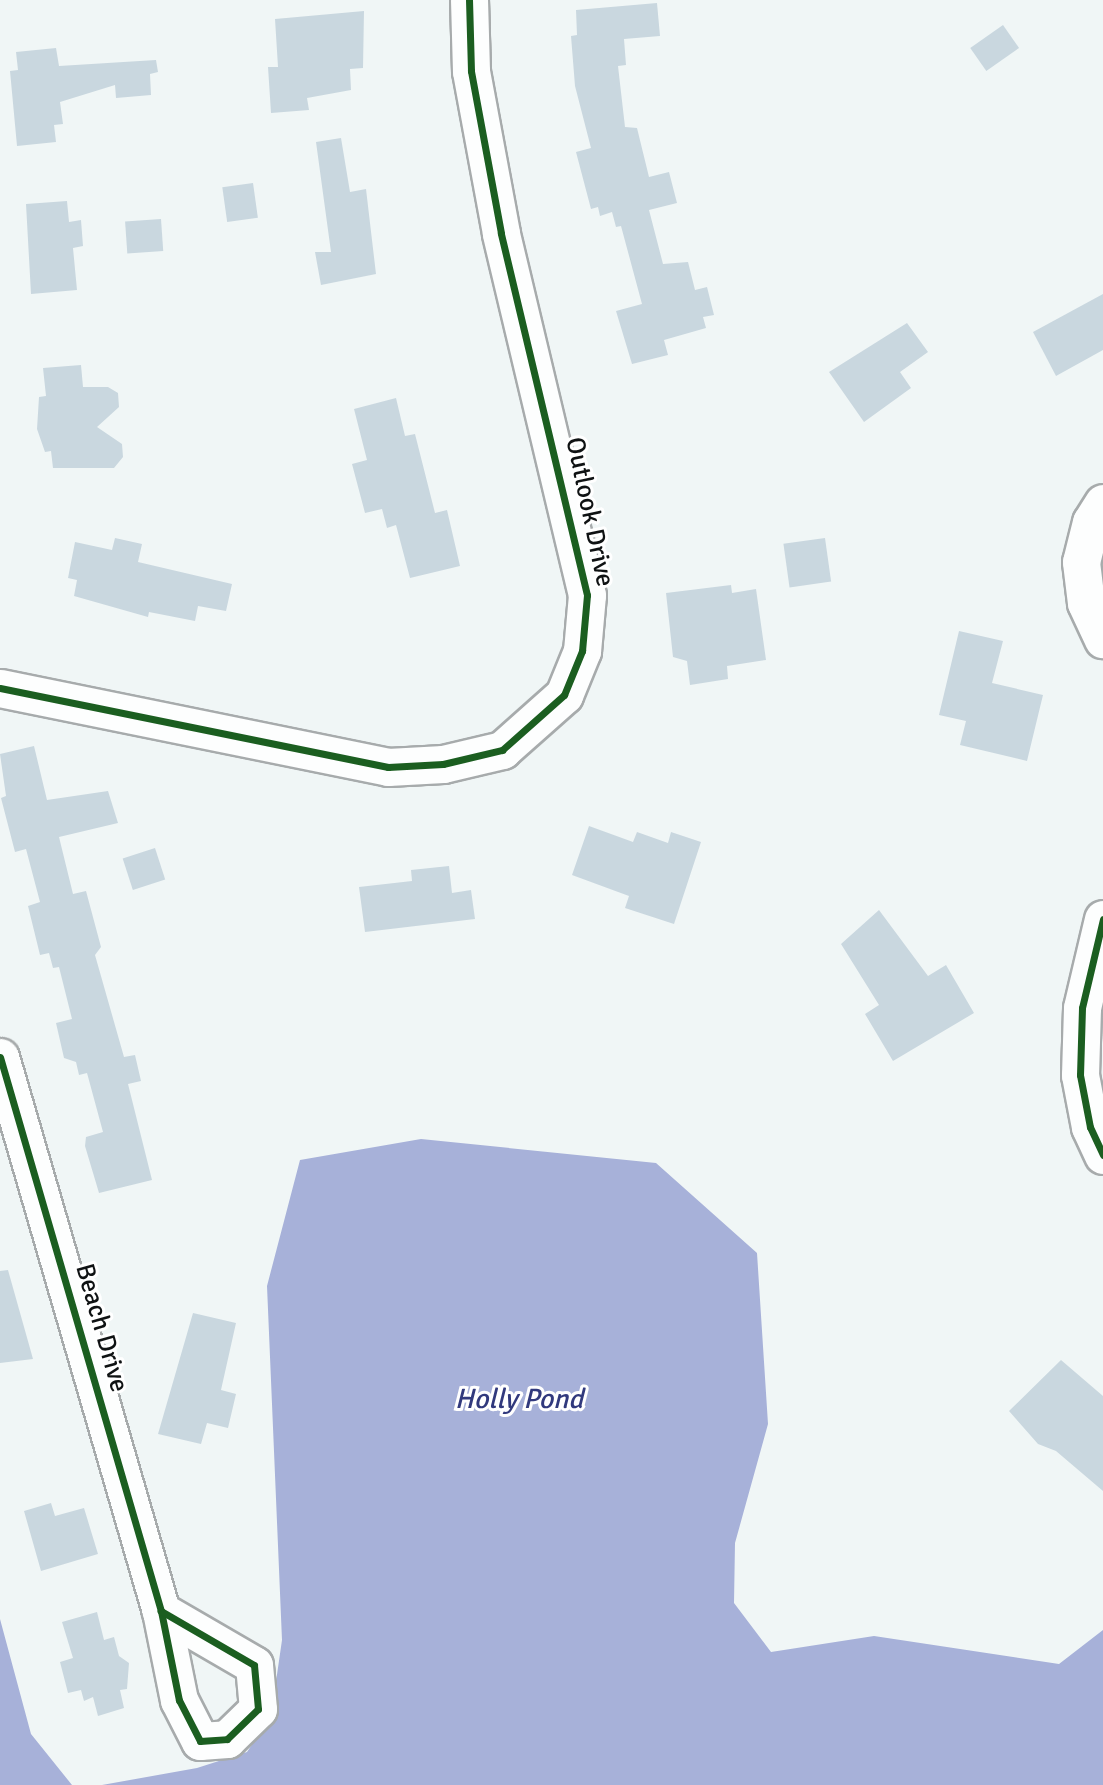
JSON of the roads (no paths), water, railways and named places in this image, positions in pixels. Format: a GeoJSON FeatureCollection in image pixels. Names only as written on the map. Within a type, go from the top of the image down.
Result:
{"type":"FeatureCollection","features":[{"type":"Feature","properties":{"kind":"street","name":"Outlook Drive"},"geometry":{"type":"LineString","coordinates":[[0,688],[388,767],[443,764],[502,750],[564,695],[582,651],[587,595],[501,233],[471,71],[469,0]]}},
{"type":"Feature","properties":{"kind":"street"},"geometry":{"type":"LineString","coordinates":[[1103,503],[1091,522],[1082,562],[1086,603],[1103,639]]}},
{"type":"Feature","properties":{"kind":"street"},"geometry":{"type":"LineString","coordinates":[[1103,919],[1082,1009],[1080,1075],[1090,1127],[1103,1155]]}},
{"type":"Feature","properties":{"kind":"street","name":"Beach Drive"},"geometry":{"type":"LineString","coordinates":[[0,1057],[161,1611]]}},
{"type":"Feature","properties":{"kind":"water","name":"Holly Pond"},"geometry":{"type":"Polygon","coordinates":[[[421,1139],[656,1163],[757,1253],[768,1424],[735,1543],[734,1603],[771,1652],[874,1636],[1059,1664],[1103,1630],[1103,1785],[102,1785],[197,1768],[247,1752],[271,1716],[282,1640],[267,1286],[300,1160],[421,1139]]]}},
{"type":"Feature","properties":{"kind":"water"},"geometry":{"type":"Polygon","coordinates":[[[0,1619],[31,1734],[72,1785],[0,1785],[0,1619]]]}}]}
